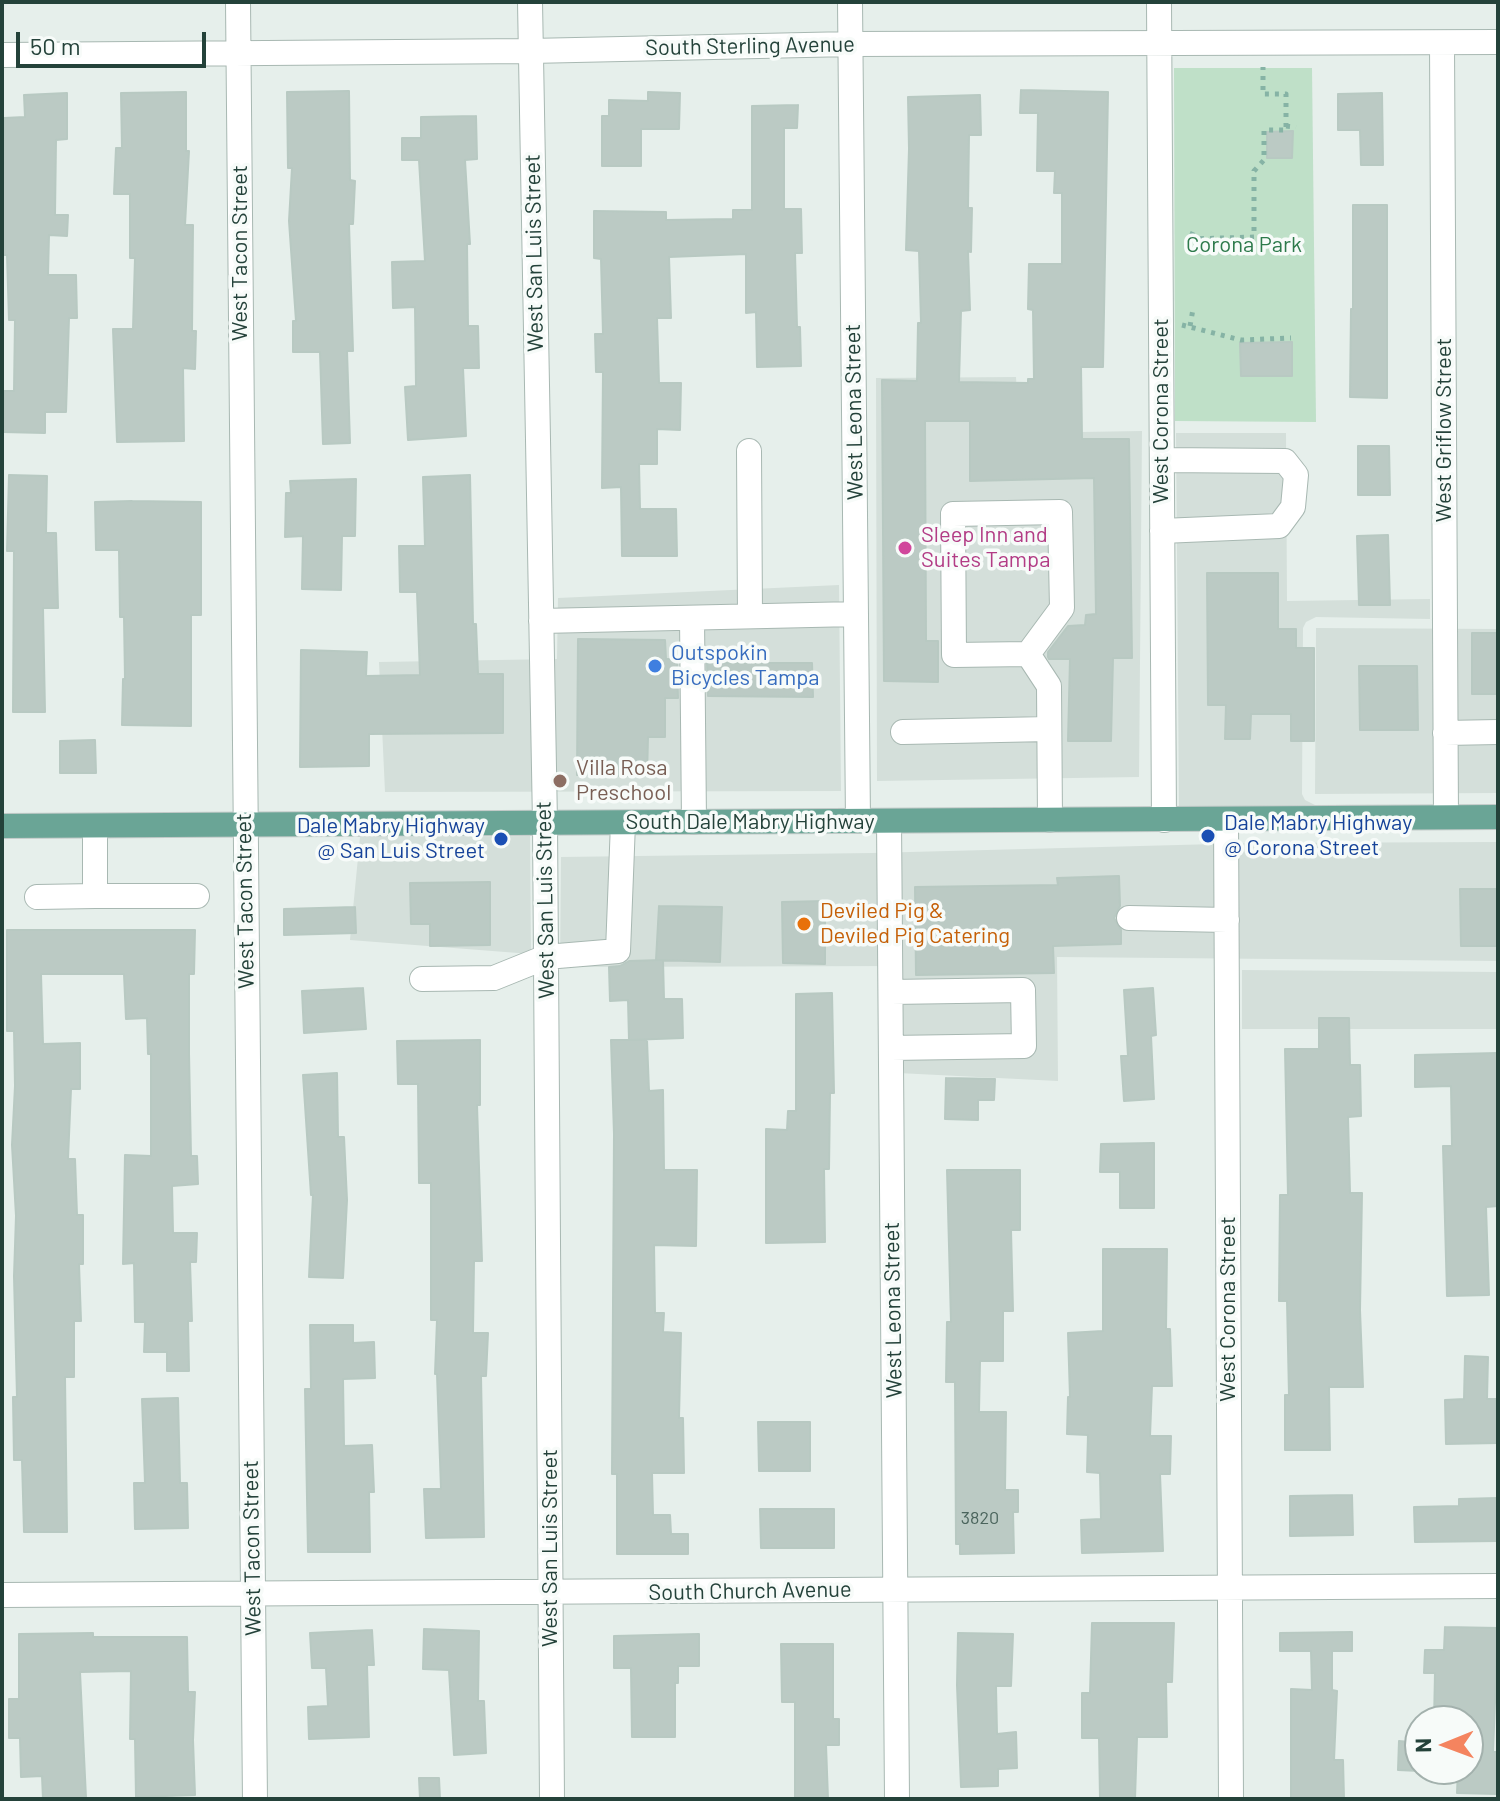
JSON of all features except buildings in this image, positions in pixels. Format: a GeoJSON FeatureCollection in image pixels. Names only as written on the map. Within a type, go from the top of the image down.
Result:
{"type":"FeatureCollection","features":[{"type":"Feature","properties":{"kind":"main road","name":"South Dale Mabry Highway"},"geometry":{"type":"LineString","coordinates":[[2,826],[1498,817]]}},
{"type":"Feature","properties":{"kind":"street","name":"West Tacon Street"},"geometry":{"type":"LineString","coordinates":[[238,2],[255,1799]]}},
{"type":"Feature","properties":{"kind":"street","name":"West San Luis Street"},"geometry":{"type":"LineString","coordinates":[[530,2],[545,823],[552,1799]]}},
{"type":"Feature","properties":{"kind":"street","name":"West Leona Street"},"geometry":{"type":"LineString","coordinates":[[850,2],[858,821]]}},
{"type":"Feature","properties":{"kind":"street","name":"West Corona Street"},"geometry":{"type":"LineString","coordinates":[[1159,2],[1164,820]]}},
{"type":"Feature","properties":{"kind":"street","name":"South Sterling Avenue"},"geometry":{"type":"LineString","coordinates":[[2,55],[530,51],[851,44],[1498,42]]}},
{"type":"Feature","properties":{"kind":"street","name":"West Griflow Street"},"geometry":{"type":"LineString","coordinates":[[1442,43],[1446,817]]}},
{"type":"Feature","properties":{"kind":"street"},"geometry":{"type":"LineString","coordinates":[[749,451],[750,616]]}},
{"type":"Feature","properties":{"kind":"street"},"geometry":{"type":"LineString","coordinates":[[1162,460],[1285,461],[1296,475],[1293,507],[1279,526],[1162,531]]}},
{"type":"Feature","properties":{"kind":"street"},"geometry":{"type":"LineString","coordinates":[[1060,512],[1062,608],[1028,654],[954,655],[953,514],[1060,512]]}},
{"type":"Feature","properties":{"kind":"street"},"geometry":{"type":"LineString","coordinates":[[541,621],[856,614]]}},
{"type":"Feature","properties":{"kind":"street"},"geometry":{"type":"LineString","coordinates":[[692,618],[694,822]]}},
{"type":"Feature","properties":{"kind":"street"},"geometry":{"type":"LineString","coordinates":[[1028,654],[1049,686],[1050,820]]}},
{"type":"Feature","properties":{"kind":"street"},"geometry":{"type":"LineString","coordinates":[[903,732],[1049,729]]}},
{"type":"Feature","properties":{"kind":"street"},"geometry":{"type":"LineString","coordinates":[[1445,733],[1498,732]]}},
{"type":"Feature","properties":{"kind":"street","name":"West Corona Street"},"geometry":{"type":"LineString","coordinates":[[1226,819],[1231,1799]]}},
{"type":"Feature","properties":{"kind":"street","name":"West Leona Street"},"geometry":{"type":"LineString","coordinates":[[889,821],[897,1799]]}},
{"type":"Feature","properties":{"kind":"street"},"geometry":{"type":"LineString","coordinates":[[422,979],[494,978],[546,957],[618,951],[623,823]]}},
{"type":"Feature","properties":{"kind":"street"},"geometry":{"type":"LineString","coordinates":[[95,826],[95,896]]}},
{"type":"Feature","properties":{"kind":"street"},"geometry":{"type":"LineString","coordinates":[[37,897],[197,896]]}},
{"type":"Feature","properties":{"kind":"street"},"geometry":{"type":"LineString","coordinates":[[1129,918],[1227,920]]}},
{"type":"Feature","properties":{"kind":"street"},"geometry":{"type":"LineString","coordinates":[[891,992],[1023,990],[1024,1046],[891,1048]]}},
{"type":"Feature","properties":{"kind":"street","name":"South Church Avenue"},"geometry":{"type":"LineString","coordinates":[[2,1595],[1498,1586]]}},
{"type":"Feature","properties":{"kind":"path"},"geometry":{"type":"LineString","coordinates":[[1193,232],[1189,241],[1254,237],[1254,171],[1264,160],[1264,130],[1286,130],[1286,94],[1263,94],[1263,66]]}},
{"type":"Feature","properties":{"kind":"path"},"geometry":{"type":"LineString","coordinates":[[1286,126],[1296,127]]}},
{"type":"Feature","properties":{"kind":"path"},"geometry":{"type":"LineString","coordinates":[[1190,326],[1193,309]]}},
{"type":"Feature","properties":{"kind":"path"},"geometry":{"type":"LineString","coordinates":[[1172,323],[1241,340],[1291,338]]}},
{"type":"Feature","properties":{"kind":"shaded area"},"geometry":{"type":"Polygon","coordinates":[[[1016,377],[1019,433],[1142,431],[1139,777],[877,781],[876,378],[1016,377]]]}},
{"type":"Feature","properties":{"kind":"shaded area"},"geometry":{"type":"Polygon","coordinates":[[[1176,433],[1286,433],[1287,601],[1430,599],[1430,619],[1316,617],[1306,622],[1303,628],[1302,794],[1305,800],[1315,805],[1431,804],[1179,807],[1176,433]]]}},
{"type":"Feature","properties":{"kind":"shaded area"},"geometry":{"type":"Polygon","coordinates":[[[839,585],[841,791],[385,792],[379,662],[557,659],[558,598],[839,585]]]}},
{"type":"Feature","properties":{"kind":"shaded area"},"geometry":{"type":"Polygon","coordinates":[[[1316,628],[1498,629],[1498,793],[1315,794],[1316,628]]]}},
{"type":"Feature","properties":{"kind":"shaded area"},"geometry":{"type":"Polygon","coordinates":[[[530,836],[531,954],[350,940],[360,837],[530,836]]]}},
{"type":"Feature","properties":{"kind":"shaded area"},"geometry":{"type":"Polygon","coordinates":[[[1498,842],[1498,961],[1057,957],[1058,1081],[898,1073],[898,966],[560,967],[561,857],[1255,843],[1498,842]]]}},
{"type":"Feature","properties":{"kind":"shaded area"},"geometry":{"type":"Polygon","coordinates":[[[1242,970],[1498,972],[1498,1029],[1242,1029],[1242,970]]]}},
{"type":"Feature","properties":{"kind":"green space","name":"Corona Park"},"geometry":{"type":"Polygon","coordinates":[[[1174,68],[1312,68],[1316,422],[1175,421],[1174,68]]]}},
{"type":"Feature","properties":{"kind":"place","name":"Sleep Inn and Suites Tampa"},"geometry":{"type":"Point","coordinates":[905,548]}},
{"type":"Feature","properties":{"kind":"place","name":"Outspokin Bicycles Tampa"},"geometry":{"type":"Point","coordinates":[655,666]}},
{"type":"Feature","properties":{"kind":"place","name":"Villa Rosa Preschool"},"geometry":{"type":"Point","coordinates":[560,781]}},
{"type":"Feature","properties":{"kind":"place","name":"Dale Mabry Highway @ Corona Street"},"geometry":{"type":"Point","coordinates":[1208,836]}},
{"type":"Feature","properties":{"kind":"place","name":"Dale Mabry Highway @ San Luis Street"},"geometry":{"type":"Point","coordinates":[501,839]}},
{"type":"Feature","properties":{"kind":"place","name":"Deviled Pig & Deviled Pig Catering"},"geometry":{"type":"Point","coordinates":[804,924]}}]}
